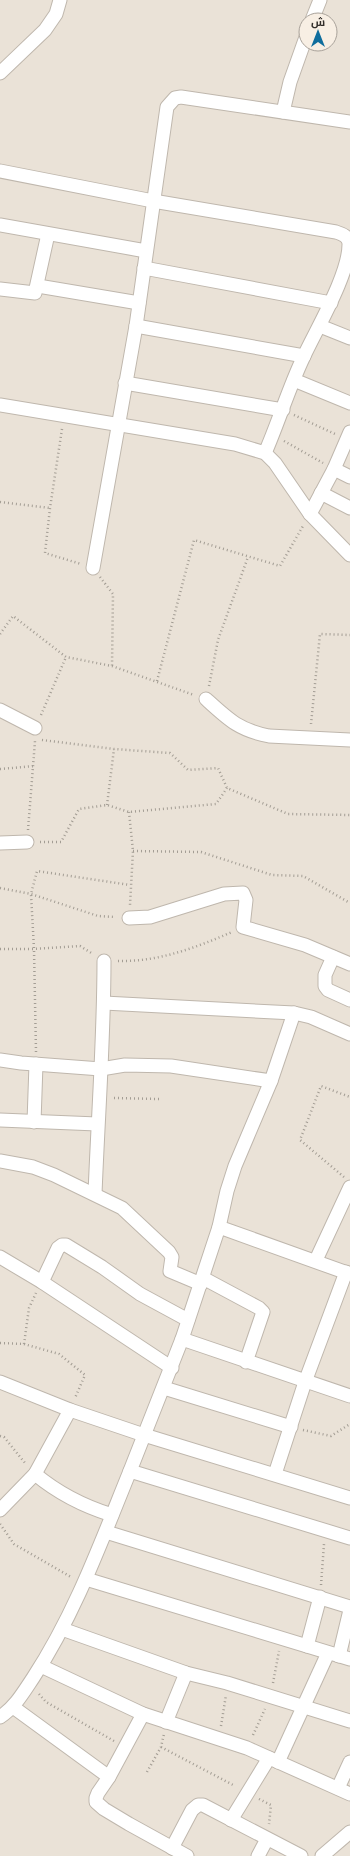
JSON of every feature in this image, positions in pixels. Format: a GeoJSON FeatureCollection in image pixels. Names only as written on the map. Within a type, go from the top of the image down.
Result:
{"type":"FeatureCollection","features":[{"type":"Feature","properties":{"kind":"street"},"geometry":{"type":"LineString","coordinates":[[3,66],[45,30],[56,14],[60,0]]}},
{"type":"Feature","properties":{"kind":"street"},"geometry":{"type":"LineString","coordinates":[[315,12],[320,0]]}},
{"type":"Feature","properties":{"kind":"street"},"geometry":{"type":"LineString","coordinates":[[283,112],[290,82],[301,52]]}},
{"type":"Feature","properties":{"kind":"street"},"geometry":{"type":"LineString","coordinates":[[93,568],[136,326],[152,200],[167,107],[175,98],[350,122]]}},
{"type":"Feature","properties":{"kind":"street"},"geometry":{"type":"LineString","coordinates":[[0,172],[343,234],[349,243],[349,265],[304,356],[265,452]]}},
{"type":"Feature","properties":{"kind":"street"},"geometry":{"type":"LineString","coordinates":[[0,225],[146,251]]}},
{"type":"Feature","properties":{"kind":"street"},"geometry":{"type":"LineString","coordinates":[[0,289],[35,294],[38,286],[48,234]]}},
{"type":"Feature","properties":{"kind":"street"},"geometry":{"type":"LineString","coordinates":[[144,268],[331,302]]}},
{"type":"Feature","properties":{"kind":"street"},"geometry":{"type":"LineString","coordinates":[[38,286],[139,303]]}},
{"type":"Feature","properties":{"kind":"street"},"geometry":{"type":"LineString","coordinates":[[136,326],[304,356]]}},
{"type":"Feature","properties":{"kind":"street"},"geometry":{"type":"LineString","coordinates":[[320,326],[350,338]]}},
{"type":"Feature","properties":{"kind":"street"},"geometry":{"type":"LineString","coordinates":[[294,380],[350,403]]}},
{"type":"Feature","properties":{"kind":"street"},"geometry":{"type":"LineString","coordinates":[[125,383],[283,410]]}},
{"type":"Feature","properties":{"kind":"street"},"geometry":{"type":"LineString","coordinates":[[0,405],[64,417],[235,444],[265,452],[279,469],[310,514],[350,555]]}},
{"type":"Feature","properties":{"kind":"street"},"geometry":{"type":"LineString","coordinates":[[310,514],[334,469],[348,436]]}},
{"type":"Feature","properties":{"kind":"street"},"geometry":{"type":"LineString","coordinates":[[334,469],[350,478]]}},
{"type":"Feature","properties":{"kind":"street"},"geometry":{"type":"LineString","coordinates":[[321,493],[350,508]]}},
{"type":"Feature","properties":{"kind":"street"},"geometry":{"type":"LineString","coordinates":[[206,700],[236,725],[246,730],[269,736],[350,740]]}},
{"type":"Feature","properties":{"kind":"street"},"geometry":{"type":"LineString","coordinates":[[0,710],[35,728]]}},
{"type":"Feature","properties":{"kind":"street"},"geometry":{"type":"LineString","coordinates":[[0,843],[27,842]]}},
{"type":"Feature","properties":{"kind":"street"},"geometry":{"type":"LineString","coordinates":[[129,918],[150,917],[163,914],[224,894],[237,892],[245,896],[243,927],[306,946],[350,964]]}},
{"type":"Feature","properties":{"kind":"street"},"geometry":{"type":"LineString","coordinates":[[333,957],[325,975],[325,986],[328,990],[350,1000]]}},
{"type":"Feature","properties":{"kind":"street"},"geometry":{"type":"LineString","coordinates":[[95,1194],[97,1124],[102,1069],[104,961]]}},
{"type":"Feature","properties":{"kind":"street"},"geometry":{"type":"LineString","coordinates":[[104,1003],[294,1012],[311,1017],[350,1034]]}},
{"type":"Feature","properties":{"kind":"street"},"geometry":{"type":"LineString","coordinates":[[0,1717],[13,1707],[41,1666],[62,1629],[86,1579],[106,1532],[172,1368],[219,1227],[227,1191],[235,1166],[271,1081],[294,1012]]}},
{"type":"Feature","properties":{"kind":"street"},"geometry":{"type":"LineString","coordinates":[[0,1060],[102,1069],[125,1064],[171,1066],[271,1081]]}},
{"type":"Feature","properties":{"kind":"street"},"geometry":{"type":"LineString","coordinates":[[34,1122],[36,1064]]}},
{"type":"Feature","properties":{"kind":"street"},"geometry":{"type":"LineString","coordinates":[[0,1120],[97,1124]]}},
{"type":"Feature","properties":{"kind":"street"},"geometry":{"type":"LineString","coordinates":[[0,1161],[33,1167],[95,1194],[122,1208],[169,1252],[172,1256],[170,1271],[202,1281],[259,1308],[263,1312],[262,1319],[246,1362]]}},
{"type":"Feature","properties":{"kind":"street"},"geometry":{"type":"LineString","coordinates":[[316,1260],[348,1190]]}},
{"type":"Feature","properties":{"kind":"street"},"geometry":{"type":"LineString","coordinates":[[219,1227],[316,1260],[348,1273],[305,1382],[275,1474]]}},
{"type":"Feature","properties":{"kind":"street"},"geometry":{"type":"LineString","coordinates":[[42,1282],[58,1248],[62,1245],[66,1245],[102,1267],[140,1294],[188,1320]]}},
{"type":"Feature","properties":{"kind":"street"},"geometry":{"type":"LineString","coordinates":[[0,1257],[42,1282],[172,1368]]}},
{"type":"Feature","properties":{"kind":"street"},"geometry":{"type":"LineString","coordinates":[[182,1339],[246,1362],[350,1396]]}},
{"type":"Feature","properties":{"kind":"street"},"geometry":{"type":"LineString","coordinates":[[0,1382],[70,1410],[144,1435],[350,1498]]}},
{"type":"Feature","properties":{"kind":"street"},"geometry":{"type":"LineString","coordinates":[[164,1388],[291,1427]]}},
{"type":"Feature","properties":{"kind":"street"},"geometry":{"type":"LineString","coordinates":[[0,1510],[35,1474],[70,1410]]}},
{"type":"Feature","properties":{"kind":"street"},"geometry":{"type":"LineString","coordinates":[[130,1471],[350,1538]]}},
{"type":"Feature","properties":{"kind":"street"},"geometry":{"type":"LineString","coordinates":[[35,1474],[51,1487],[78,1503],[112,1515]]}},
{"type":"Feature","properties":{"kind":"street"},"geometry":{"type":"LineString","coordinates":[[106,1532],[350,1606]]}},
{"type":"Feature","properties":{"kind":"street"},"geometry":{"type":"LineString","coordinates":[[86,1579],[339,1656]]}},
{"type":"Feature","properties":{"kind":"street"},"geometry":{"type":"LineString","coordinates":[[307,1646],[320,1597]]}},
{"type":"Feature","properties":{"kind":"street"},"geometry":{"type":"LineString","coordinates":[[232,1820],[248,1793],[273,1760],[304,1706],[339,1656],[350,1610]]}},
{"type":"Feature","properties":{"kind":"street"},"geometry":{"type":"LineString","coordinates":[[62,1629],[186,1673],[227,1683],[350,1720]]}},
{"type":"Feature","properties":{"kind":"street"},"geometry":{"type":"LineString","coordinates":[[41,1666],[143,1714],[247,1748],[344,1791],[350,1762]]}},
{"type":"Feature","properties":{"kind":"street"},"geometry":{"type":"LineString","coordinates":[[166,1722],[186,1673]]}},
{"type":"Feature","properties":{"kind":"street"},"geometry":{"type":"LineString","coordinates":[[13,1707],[109,1777]]}},
{"type":"Feature","properties":{"kind":"street"},"geometry":{"type":"LineString","coordinates":[[143,1714],[96,1798],[96,1802],[100,1806],[187,1856]]}},
{"type":"Feature","properties":{"kind":"street"},"geometry":{"type":"LineString","coordinates":[[172,1848],[192,1810],[198,1805],[208,1807],[301,1856]]}},
{"type":"Feature","properties":{"kind":"street"},"geometry":{"type":"LineString","coordinates":[[322,1856],[350,1832]]}},
{"type":"Feature","properties":{"kind":"street"},"geometry":{"type":"LineString","coordinates":[[258,1856],[267,1839]]}},
{"type":"Feature","properties":{"kind":"path"},"geometry":{"type":"LineString","coordinates":[[283,410],[348,436]]}},
{"type":"Feature","properties":{"kind":"path"},"geometry":{"type":"LineString","coordinates":[[64,417],[50,508],[45,553],[93,568],[113,594],[112,666]]}},
{"type":"Feature","properties":{"kind":"path"},"geometry":{"type":"LineString","coordinates":[[273,435],[334,469]]}},
{"type":"Feature","properties":{"kind":"path"},"geometry":{"type":"LineString","coordinates":[[0,502],[50,508]]}},
{"type":"Feature","properties":{"kind":"path"},"geometry":{"type":"LineString","coordinates":[[158,681],[194,540],[280,566],[310,514]]}},
{"type":"Feature","properties":{"kind":"path"},"geometry":{"type":"LineString","coordinates":[[0,634],[13,616],[66,657],[112,666],[158,681],[206,700],[218,640],[248,557]]}},
{"type":"Feature","properties":{"kind":"path"},"geometry":{"type":"LineString","coordinates":[[310,739],[320,634],[350,635]]}},
{"type":"Feature","properties":{"kind":"path"},"geometry":{"type":"LineString","coordinates":[[35,728],[66,657]]}},
{"type":"Feature","properties":{"kind":"path"},"geometry":{"type":"LineString","coordinates":[[227,788],[216,804],[129,812],[107,805],[79,809],[61,842],[27,842],[35,766],[35,740],[114,750],[170,753],[188,770],[218,768],[227,788],[288,814],[350,815]]}},
{"type":"Feature","properties":{"kind":"path"},"geometry":{"type":"LineString","coordinates":[[107,805],[114,750]]}},
{"type":"Feature","properties":{"kind":"path"},"geometry":{"type":"LineString","coordinates":[[0,769],[35,766]]}},
{"type":"Feature","properties":{"kind":"path"},"geometry":{"type":"LineString","coordinates":[[0,888],[31,894],[98,916],[129,918],[133,851],[129,812]]}},
{"type":"Feature","properties":{"kind":"path"},"geometry":{"type":"LineString","coordinates":[[133,851],[201,852],[272,875],[303,876],[350,903]]}},
{"type":"Feature","properties":{"kind":"path"},"geometry":{"type":"LineString","coordinates":[[36,1064],[34,949],[31,894],[37,871],[130,885]]}},
{"type":"Feature","properties":{"kind":"path"},"geometry":{"type":"LineString","coordinates":[[0,949],[34,949],[80,946],[104,961],[138,962],[192,949],[243,927]]}},
{"type":"Feature","properties":{"kind":"path"},"geometry":{"type":"LineString","coordinates":[[348,1190],[300,1140],[321,1086],[350,1097]]}},
{"type":"Feature","properties":{"kind":"path"},"geometry":{"type":"LineString","coordinates":[[99,1098],[159,1099]]}},
{"type":"Feature","properties":{"kind":"path"},"geometry":{"type":"LineString","coordinates":[[24,1344],[29,1308],[42,1282]]}},
{"type":"Feature","properties":{"kind":"path"},"geometry":{"type":"LineString","coordinates":[[0,1343],[24,1344],[59,1354],[85,1375],[70,1410]]}},
{"type":"Feature","properties":{"kind":"path"},"geometry":{"type":"LineString","coordinates":[[291,1427],[331,1436],[350,1424]]}},
{"type":"Feature","properties":{"kind":"path"},"geometry":{"type":"LineString","coordinates":[[0,1436],[4,1437],[35,1474]]}},
{"type":"Feature","properties":{"kind":"path"},"geometry":{"type":"LineString","coordinates":[[0,1523],[14,1544],[71,1577],[86,1579]]}},
{"type":"Feature","properties":{"kind":"path"},"geometry":{"type":"LineString","coordinates":[[320,1597],[325,1530]]}},
{"type":"Feature","properties":{"kind":"path"},"geometry":{"type":"LineString","coordinates":[[247,1748],[271,1696],[281,1639]]}},
{"type":"Feature","properties":{"kind":"path"},"geometry":{"type":"LineString","coordinates":[[219,1740],[227,1683]]}},
{"type":"Feature","properties":{"kind":"path"},"geometry":{"type":"LineString","coordinates":[[29,1684],[46,1702],[124,1747]]}},
{"type":"Feature","properties":{"kind":"path"},"geometry":{"type":"LineString","coordinates":[[147,1772],[161,1747],[271,1805],[267,1839]]}}]}
